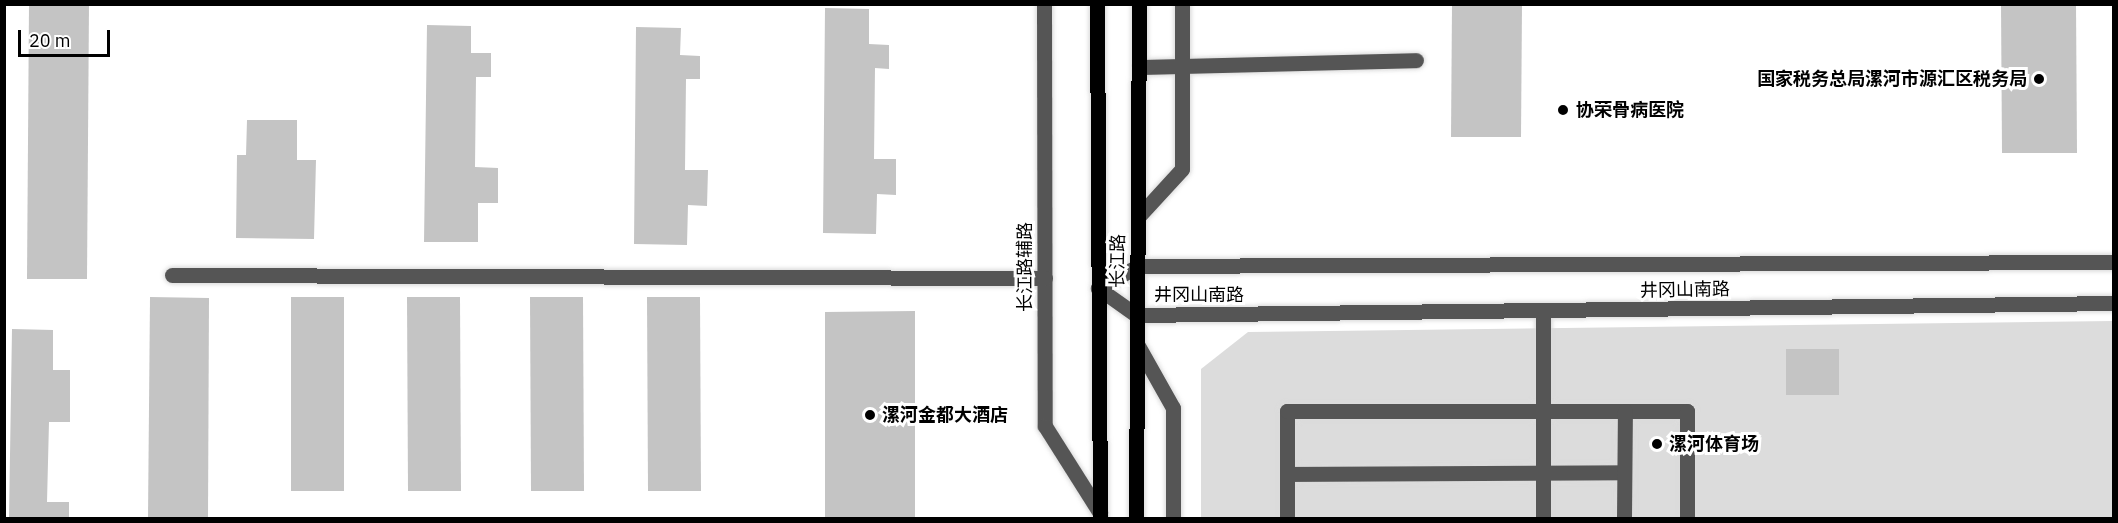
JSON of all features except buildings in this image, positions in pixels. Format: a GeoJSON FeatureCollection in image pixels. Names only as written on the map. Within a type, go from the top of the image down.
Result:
{"type":"FeatureCollection","features":[{"type":"Feature","properties":{"kind":"main road","name":"长江路"},"geometry":{"type":"LineString","coordinates":[[1097,4],[1100,516]]}},
{"type":"Feature","properties":{"kind":"main road","name":"长江路"},"geometry":{"type":"LineString","coordinates":[[1136,519],[1139,4]]}},
{"type":"Feature","properties":{"kind":"street","name":"长江路辅路"},"geometry":{"type":"LineString","coordinates":[[1044,4],[1045,426],[1100,516]]}},
{"type":"Feature","properties":{"kind":"street"},"geometry":{"type":"LineString","coordinates":[[1138,217],[1182,169],[1182,4]]}},
{"type":"Feature","properties":{"kind":"street"},"geometry":{"type":"LineString","coordinates":[[1139,67],[1416,60]]}},
{"type":"Feature","properties":{"kind":"street","name":"井冈山南路"},"geometry":{"type":"LineString","coordinates":[[2114,262],[1138,266],[1098,288],[1136,315],[1543,312],[2114,303]]}},
{"type":"Feature","properties":{"kind":"street"},"geometry":{"type":"LineString","coordinates":[[172,275],[1045,278]]}},
{"type":"Feature","properties":{"kind":"street"},"geometry":{"type":"LineString","coordinates":[[1542,519],[1543,312]]}},
{"type":"Feature","properties":{"kind":"street"},"geometry":{"type":"LineString","coordinates":[[1137,344],[1173,408],[1173,519]]}},
{"type":"Feature","properties":{"kind":"street"},"geometry":{"type":"LineString","coordinates":[[1287,519],[1287,411],[1687,411],[1687,519]]}},
{"type":"Feature","properties":{"kind":"street"},"geometry":{"type":"LineString","coordinates":[[1624,519],[1625,411]]}},
{"type":"Feature","properties":{"kind":"street"},"geometry":{"type":"LineString","coordinates":[[1287,474],[1624,472]]}},
{"type":"Feature","properties":{"kind":"shaded area","name":"漯河体育场"},"geometry":{"type":"Polygon","coordinates":[[[2113,321],[2113,518],[1201,518],[1201,369],[1248,332],[2113,321]]]}},
{"type":"Feature","properties":{"kind":"place","name":"国家税务总局漯河市源汇区税务局"},"geometry":{"type":"Point","coordinates":[2039,79]}},
{"type":"Feature","properties":{"kind":"place","name":"协荣骨病医院"},"geometry":{"type":"Point","coordinates":[1563,110]}},
{"type":"Feature","properties":{"kind":"place","name":"漯河金都大酒店"},"geometry":{"type":"Point","coordinates":[870,415]}},
{"type":"Feature","properties":{"kind":"place","name":"漯河体育场"},"geometry":{"type":"Point","coordinates":[1657,444]}}]}
